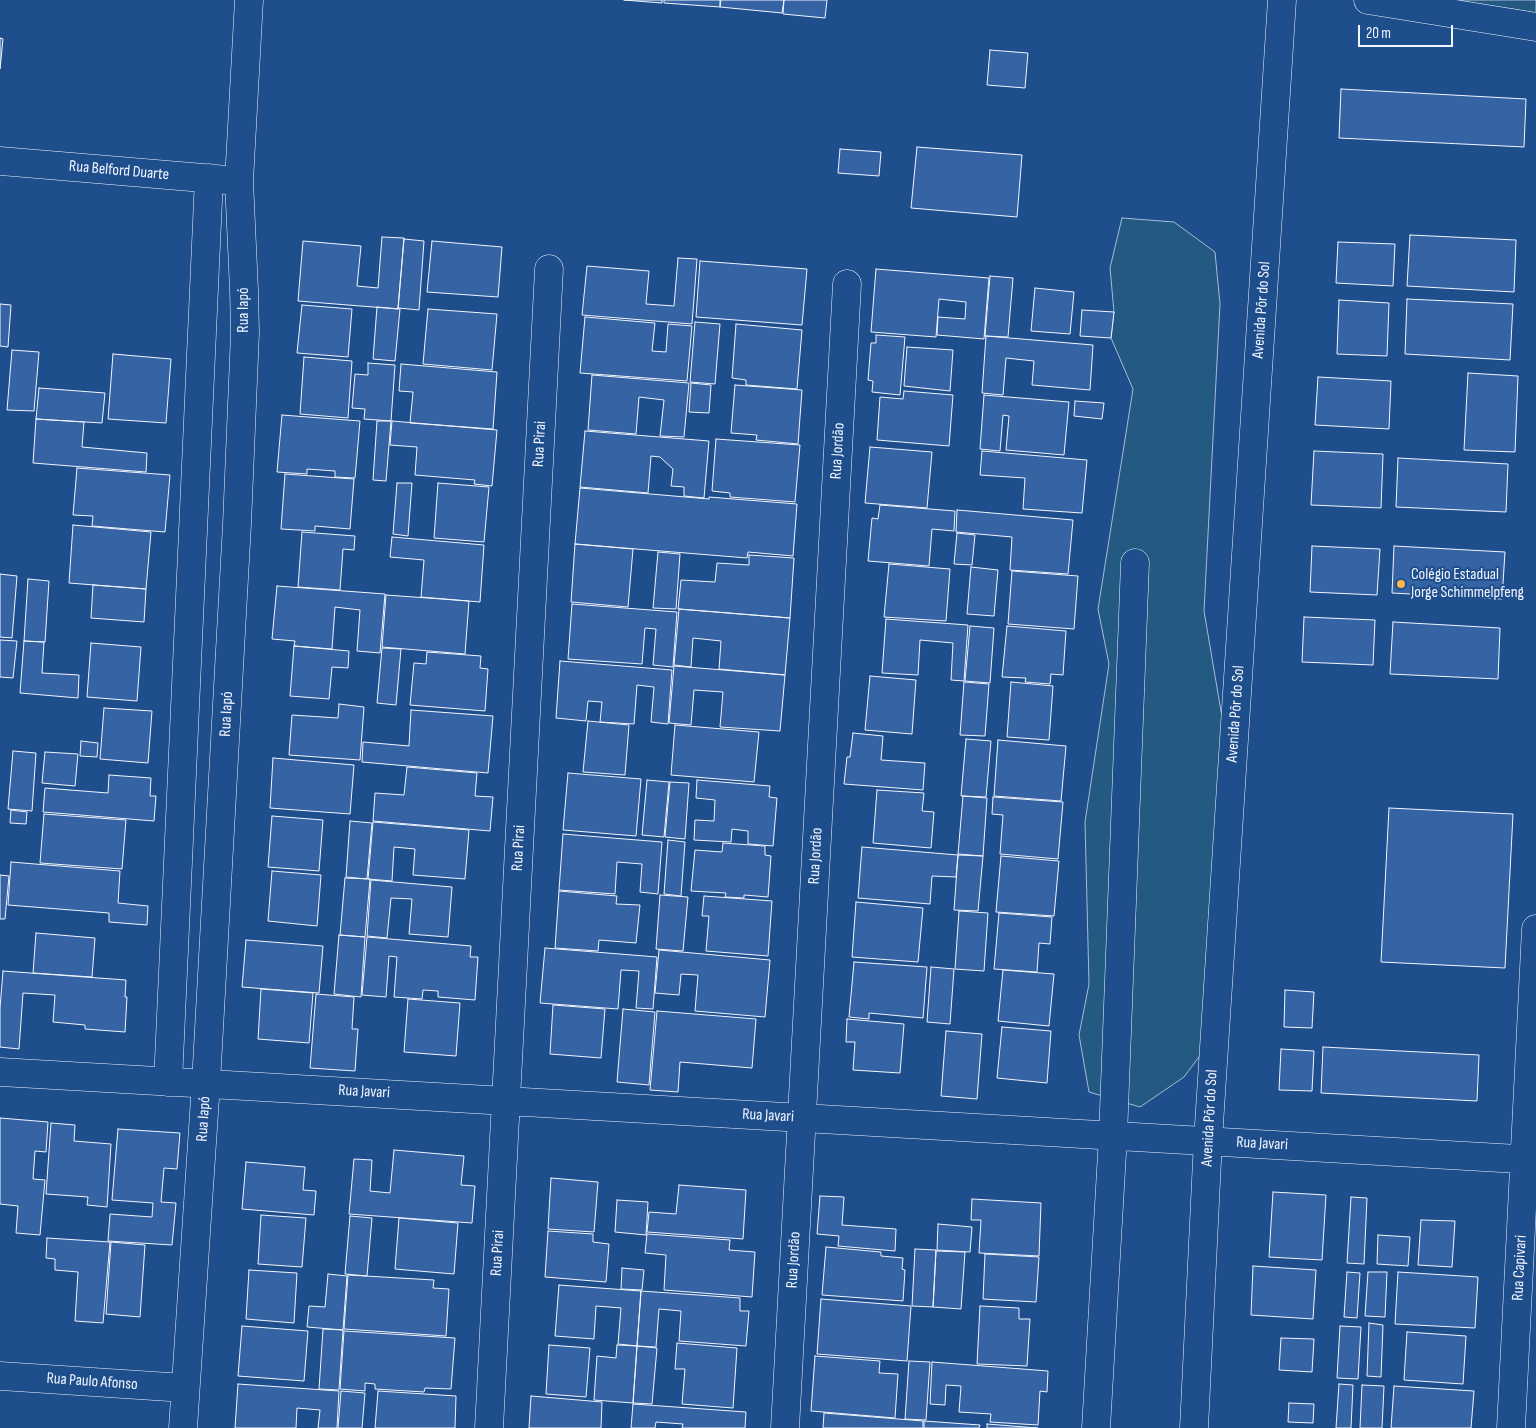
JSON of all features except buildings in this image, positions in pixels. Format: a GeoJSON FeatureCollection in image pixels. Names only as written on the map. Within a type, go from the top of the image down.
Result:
{"type":"FeatureCollection","features":[{"type":"Feature","properties":{"kind":"street","name":"Rua Iapó"},"geometry":{"type":"LineString","coordinates":[[183,1428],[206,1083],[237,524],[245,332],[239,181],[249,0]]}},
{"type":"Feature","properties":{"kind":"street","name":"Avenida Pôr do Sol"},"geometry":{"type":"LineString","coordinates":[[1194,1428],[1208,1140],[1282,0]]}},
{"type":"Feature","properties":{"kind":"street"},"geometry":{"type":"LineString","coordinates":[[1368,0],[1536,27]]}},
{"type":"Feature","properties":{"kind":"street","name":"Rua Belford Duarte"},"geometry":{"type":"LineString","coordinates":[[0,161],[239,181]]}},
{"type":"Feature","properties":{"kind":"street"},"geometry":{"type":"LineString","coordinates":[[168,1082],[209,178]]}},
{"type":"Feature","properties":{"kind":"street","name":"Rua Pirai"},"geometry":{"type":"LineString","coordinates":[[488,1428],[549,269]]}},
{"type":"Feature","properties":{"kind":"street","name":"Rua Jordão"},"geometry":{"type":"LineString","coordinates":[[785,1428],[847,284]]}},
{"type":"Feature","properties":{"kind":"street"},"geometry":{"type":"LineString","coordinates":[[1096,1428],[1113,1136],[1135,563]]}},
{"type":"Feature","properties":{"kind":"street","name":"Rua Capivari"},"geometry":{"type":"LineString","coordinates":[[1511,1428],[1531,1160],[1536,929]]}},
{"type":"Feature","properties":{"kind":"street","name":"Rua Javari"},"geometry":{"type":"LineString","coordinates":[[0,1072],[1531,1160]]}},
{"type":"Feature","properties":{"kind":"street","name":"Rua Paulo Afonso"},"geometry":{"type":"LineString","coordinates":[[0,1376],[185,1388]]}},
{"type":"Feature","properties":{"kind":"shaded area"},"geometry":{"type":"Polygon","coordinates":[[[1454,0],[1536,0],[1536,13],[1454,0]]]}},
{"type":"Feature","properties":{"kind":"shaded area"},"geometry":{"type":"Polygon","coordinates":[[[1122,218],[1174,222],[1215,252],[1220,304],[1204,611],[1231,770],[1216,1034],[1184,1077],[1140,1107],[1089,1092],[1079,1035],[1089,984],[1085,822],[1109,664],[1098,609],[1133,389],[1111,338],[1114,312],[1110,268],[1122,218]]]}},
{"type":"Feature","properties":{"kind":"place","name":"Colégio Estadual Jorge Schimmelpfeng"},"geometry":{"type":"Point","coordinates":[1401,584]}}]}
